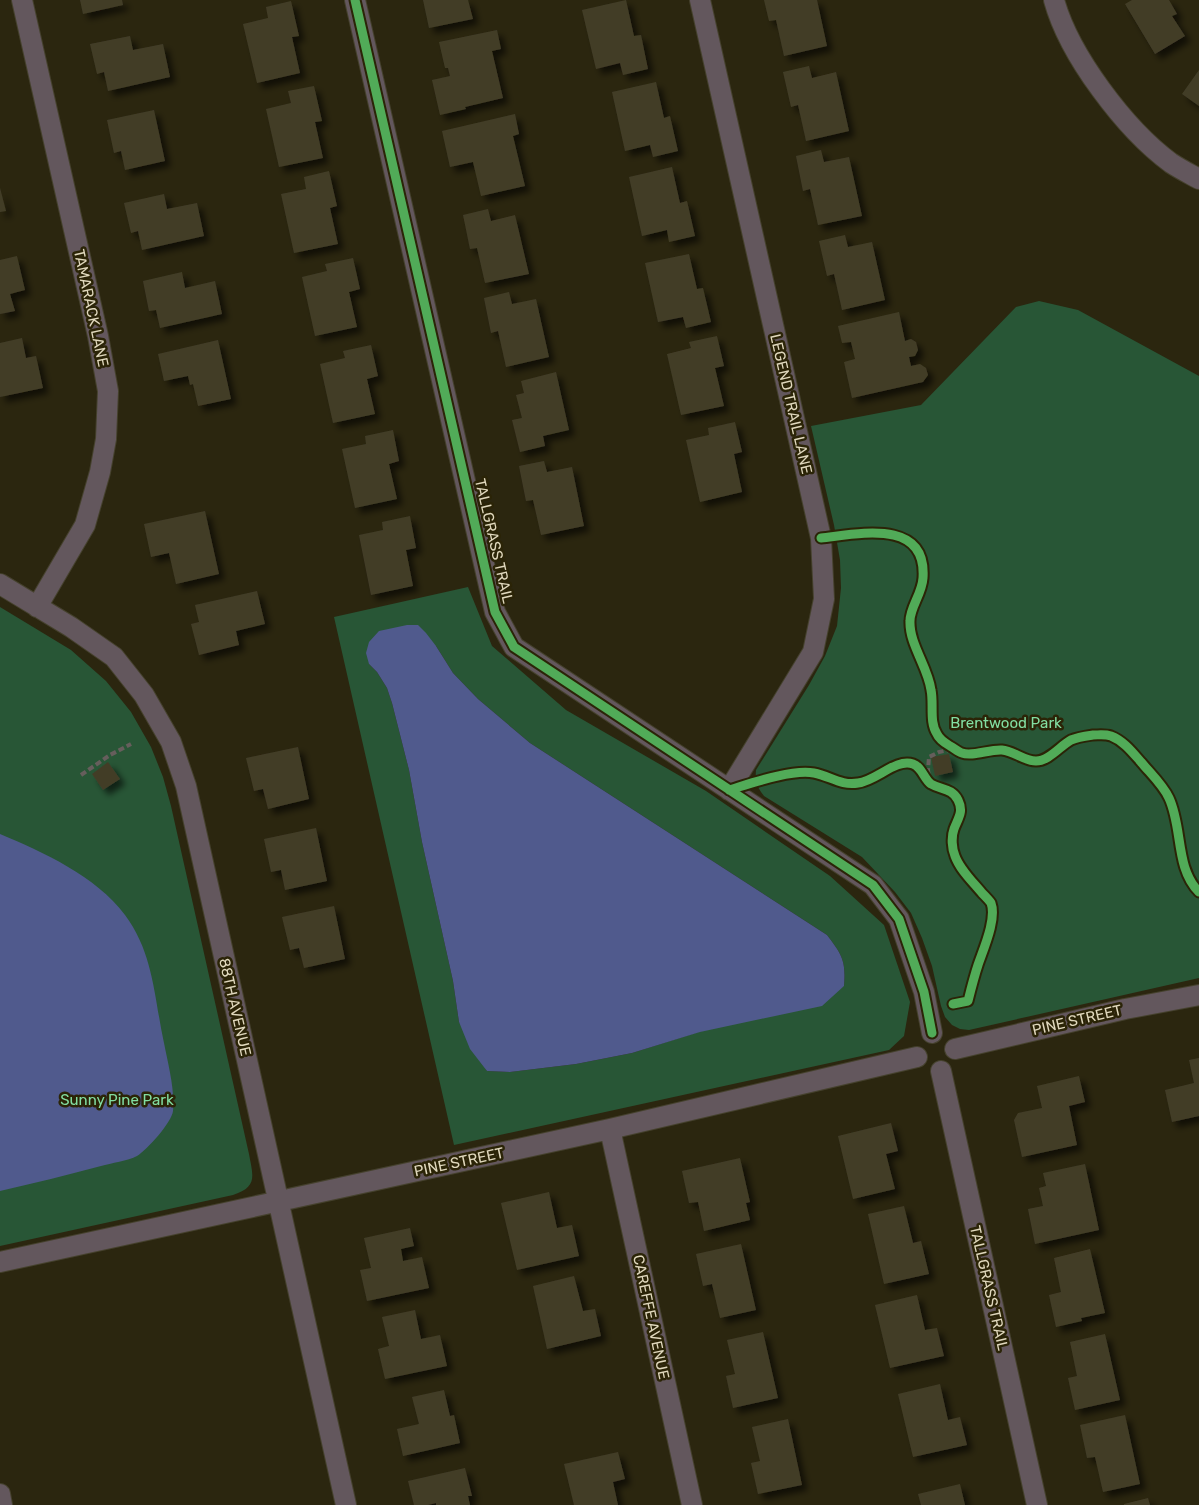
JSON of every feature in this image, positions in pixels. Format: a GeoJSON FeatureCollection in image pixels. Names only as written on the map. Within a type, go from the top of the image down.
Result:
{"type":"FeatureCollection","features":[{"type":"Feature","properties":{"kind":"street","name":"TAMARACK LANE"},"geometry":{"type":"LineString","coordinates":[[22,0],[108,391],[106,439],[100,472],[85,525],[37,607]]}},
{"type":"Feature","properties":{"kind":"street","name":"TALLGRASS TRAIL"},"geometry":{"type":"LineString","coordinates":[[355,0],[495,612],[514,647],[873,885],[899,919],[924,992],[932,1033]]}},
{"type":"Feature","properties":{"kind":"street","name":"LEGEND TRAIL LANE"},"geometry":{"type":"LineString","coordinates":[[700,0],[821,538],[823,558],[824,599],[813,652],[729,790]]}},
{"type":"Feature","properties":{"kind":"street"},"geometry":{"type":"LineString","coordinates":[[1054,0],[1068,36],[1093,79],[1129,124],[1171,163],[1199,179]]}},
{"type":"Feature","properties":{"kind":"street","name":"88TH AVENUE"},"geometry":{"type":"LineString","coordinates":[[0,584],[71,627],[114,657],[144,695],[171,742],[186,786],[346,1505]]}},
{"type":"Feature","properties":{"kind":"street","name":"PINE STREET"},"geometry":{"type":"LineString","coordinates":[[955,1048],[1125,1009],[1199,995]]}},
{"type":"Feature","properties":{"kind":"street"},"geometry":{"type":"LineString","coordinates":[[932,1033],[945,1035],[955,1048],[955,1058],[952,1064],[940,1071],[934,1072],[923,1067],[917,1057],[918,1045],[932,1033]]}},
{"type":"Feature","properties":{"kind":"street","name":"PINE STREET"},"geometry":{"type":"LineString","coordinates":[[0,1262],[610,1129],[917,1057]]}},
{"type":"Feature","properties":{"kind":"street","name":"TALLGRASS TRAIL"},"geometry":{"type":"LineString","coordinates":[[940,1071],[1037,1505]]}},
{"type":"Feature","properties":{"kind":"street","name":"CAREFFE AVENUE"},"geometry":{"type":"LineString","coordinates":[[610,1129],[692,1505]]}},
{"type":"Feature","properties":{"kind":"street"},"geometry":{"type":"LineString","coordinates":[[0,1494],[2,1505]]}},
{"type":"Feature","properties":{"kind":"path"},"geometry":{"type":"LineString","coordinates":[[944,742],[958,751]]}},
{"type":"Feature","properties":{"kind":"path"},"geometry":{"type":"LineString","coordinates":[[81,775],[110,754],[131,744]]}},
{"type":"Feature","properties":{"kind":"path"},"geometry":{"type":"LineString","coordinates":[[934,785],[928,770],[929,757],[939,752],[958,751]]}},
{"type":"Feature","properties":{"kind":"path"},"geometry":{"type":"LineString","coordinates":[[920,769],[925,778],[934,785]]}},
{"type":"Feature","properties":{"kind":"green space","name":"Brentwood Park"},"geometry":{"type":"Polygon","coordinates":[[[1039,301],[1078,310],[1199,376],[1199,978],[969,1030],[952,1025],[945,1017],[922,938],[911,913],[895,892],[862,857],[764,796],[757,784],[756,770],[809,685],[825,656],[837,626],[841,588],[840,560],[811,426],[921,405],[1016,307],[1039,301]]]}},
{"type":"Feature","properties":{"kind":"green space"},"geometry":{"type":"Polygon","coordinates":[[[468,587],[492,646],[566,710],[706,791],[830,876],[884,925],[910,1002],[904,1036],[889,1050],[454,1145],[334,617],[468,587]],[[436,646],[369,664],[387,688],[409,770],[422,842],[453,981],[459,1022],[487,1071],[510,1072],[576,1064],[632,1053],[844,986],[842,958],[827,935],[530,743],[478,699],[453,673],[436,646]]]}},
{"type":"Feature","properties":{"kind":"green space","name":"Sunny Pine Park"},"geometry":{"type":"Polygon","coordinates":[[[0,607],[71,650],[106,681],[131,712],[151,747],[171,806],[249,1154],[252,1180],[247,1188],[233,1195],[0,1246],[0,607]]]}},
{"type":"Feature","properties":{"kind":"water"},"geometry":{"type":"Polygon","coordinates":[[[418,625],[436,646],[453,673],[478,699],[530,743],[827,935],[842,958],[844,986],[822,1006],[700,1032],[632,1053],[576,1064],[510,1072],[487,1071],[470,1049],[459,1022],[453,981],[422,842],[409,770],[387,688],[369,664],[366,653],[369,642],[379,631],[418,625]]]}},
{"type":"Feature","properties":{"kind":"water"},"geometry":{"type":"Polygon","coordinates":[[[0,834],[51,857],[84,877],[113,901],[135,930],[152,976],[171,1077],[173,1111],[172,1116],[153,1142],[137,1156],[0,1191],[0,834]]]}},
{"type":"Feature","properties":{"kind":"building"},"geometry":{"type":"Polygon","coordinates":[[[80,0],[122,0],[123,5],[83,14],[80,0]]]}},
{"type":"Feature","properties":{"kind":"building"},"geometry":{"type":"Polygon","coordinates":[[[423,0],[468,0],[473,19],[429,28],[423,0]]]}},
{"type":"Feature","properties":{"kind":"building"},"geometry":{"type":"Polygon","coordinates":[[[626,0],[634,36],[641,35],[648,69],[623,75],[620,63],[596,69],[582,10],[626,0]]]}},
{"type":"Feature","properties":{"kind":"building"},"geometry":{"type":"Polygon","coordinates":[[[764,0],[817,0],[827,46],[784,56],[776,20],[769,21],[764,0]]]}},
{"type":"Feature","properties":{"kind":"building"},"geometry":{"type":"Polygon","coordinates":[[[1132,0],[1169,0],[1177,14],[1172,16],[1185,36],[1155,54],[1125,4],[1132,0]]]}},
{"type":"Feature","properties":{"kind":"building"},"geometry":{"type":"Polygon","coordinates":[[[291,1],[299,36],[292,37],[300,73],[257,83],[243,24],[268,18],[266,7],[291,1]]]}},
{"type":"Feature","properties":{"kind":"building"},"geometry":{"type":"Polygon","coordinates":[[[497,30],[501,49],[492,51],[503,98],[440,115],[432,80],[450,76],[448,68],[445,68],[439,42],[497,30]]]}},
{"type":"Feature","properties":{"kind":"building"},"geometry":{"type":"Polygon","coordinates":[[[130,36],[133,50],[163,44],[170,77],[108,91],[104,72],[97,74],[90,44],[130,36]]]}},
{"type":"Feature","properties":{"kind":"building"},"geometry":{"type":"Polygon","coordinates":[[[809,66],[812,78],[836,72],[849,131],[806,141],[798,105],[791,107],[783,72],[809,66]]]}},
{"type":"Feature","properties":{"kind":"building"},"geometry":{"type":"Polygon","coordinates":[[[1199,70],[1199,106],[1182,94],[1199,70]]]}},
{"type":"Feature","properties":{"kind":"building"},"geometry":{"type":"Polygon","coordinates":[[[656,82],[664,118],[670,116],[678,151],[653,157],[650,145],[625,151],[612,92],[656,82]]]}},
{"type":"Feature","properties":{"kind":"building"},"geometry":{"type":"Polygon","coordinates":[[[314,86],[322,121],[315,122],[323,158],[279,167],[266,109],[291,103],[288,91],[314,86]]]}},
{"type":"Feature","properties":{"kind":"building"},"geometry":{"type":"Polygon","coordinates":[[[154,110],[165,161],[125,170],[121,151],[114,153],[107,120],[154,110]]]}},
{"type":"Feature","properties":{"kind":"building"},"geometry":{"type":"Polygon","coordinates":[[[515,114],[519,134],[513,136],[525,186],[481,196],[473,162],[450,167],[442,131],[515,114]]]}},
{"type":"Feature","properties":{"kind":"building"},"geometry":{"type":"Polygon","coordinates":[[[821,150],[824,162],[849,157],[862,216],[818,225],[810,189],[803,191],[796,156],[821,150]]]}},
{"type":"Feature","properties":{"kind":"building"},"geometry":{"type":"Polygon","coordinates":[[[672,167],[680,203],[687,201],[695,236],[669,242],[667,230],[642,236],[629,177],[672,167]]]}},
{"type":"Feature","properties":{"kind":"building"},"geometry":{"type":"Polygon","coordinates":[[[329,171],[337,206],[330,208],[338,244],[294,253],[281,194],[306,189],[304,177],[329,171]]]}},
{"type":"Feature","properties":{"kind":"building"},"geometry":{"type":"Polygon","coordinates":[[[0,188],[6,211],[0,212],[0,188]]]}},
{"type":"Feature","properties":{"kind":"building"},"geometry":{"type":"Polygon","coordinates":[[[164,194],[167,209],[197,203],[204,236],[142,250],[138,231],[131,233],[124,203],[164,194]]]}},
{"type":"Feature","properties":{"kind":"building"},"geometry":{"type":"Polygon","coordinates":[[[488,209],[491,221],[515,215],[529,274],[485,283],[477,248],[470,249],[463,215],[488,209]]]}},
{"type":"Feature","properties":{"kind":"building"},"geometry":{"type":"Polygon","coordinates":[[[845,235],[848,247],[872,242],[885,300],[842,310],[834,274],[827,276],[819,241],[845,235]]]}},
{"type":"Feature","properties":{"kind":"building"},"geometry":{"type":"Polygon","coordinates":[[[689,254],[697,289],[703,288],[711,322],[686,328],[683,317],[658,322],[645,263],[689,254]]]}},
{"type":"Feature","properties":{"kind":"building"},"geometry":{"type":"Polygon","coordinates":[[[17,256],[25,290],[10,294],[15,311],[0,314],[0,260],[17,256]]]}},
{"type":"Feature","properties":{"kind":"building"},"geometry":{"type":"Polygon","coordinates":[[[353,258],[360,289],[349,292],[357,327],[315,336],[302,277],[327,271],[325,264],[353,258]]]}},
{"type":"Feature","properties":{"kind":"building"},"geometry":{"type":"Polygon","coordinates":[[[182,272],[185,288],[215,281],[222,314],[160,328],[156,310],[149,311],[143,281],[182,272]]]}},
{"type":"Feature","properties":{"kind":"building"},"geometry":{"type":"Polygon","coordinates":[[[509,292],[512,304],[536,299],[549,357],[506,367],[498,331],[491,333],[484,298],[509,292]]]}},
{"type":"Feature","properties":{"kind":"building"},"geometry":{"type":"Polygon","coordinates":[[[899,312],[905,341],[911,339],[916,342],[918,350],[915,356],[909,357],[911,366],[920,364],[926,368],[928,375],[923,382],[852,398],[844,362],[855,359],[851,342],[842,343],[838,326],[899,312]]]}},
{"type":"Feature","properties":{"kind":"building"},"geometry":{"type":"Polygon","coordinates":[[[717,336],[724,366],[715,368],[724,406],[681,415],[667,354],[691,348],[689,342],[717,336]]]}},
{"type":"Feature","properties":{"kind":"building"},"geometry":{"type":"Polygon","coordinates":[[[22,338],[26,358],[36,356],[43,388],[0,397],[0,343],[22,338]]]}},
{"type":"Feature","properties":{"kind":"building"},"geometry":{"type":"Polygon","coordinates":[[[218,340],[231,399],[198,406],[193,384],[190,385],[188,376],[164,381],[158,354],[218,340]]]}},
{"type":"Feature","properties":{"kind":"building"},"geometry":{"type":"Polygon","coordinates":[[[371,345],[378,376],[367,379],[375,414],[333,423],[320,364],[345,358],[343,351],[371,345]]]}},
{"type":"Feature","properties":{"kind":"building"},"geometry":{"type":"Polygon","coordinates":[[[556,372],[569,430],[543,436],[545,446],[520,452],[512,420],[522,418],[516,395],[524,393],[521,381],[556,372]]]}},
{"type":"Feature","properties":{"kind":"building"},"geometry":{"type":"Polygon","coordinates":[[[735,422],[742,452],[734,454],[742,492],[700,502],[686,440],[709,435],[708,428],[735,422]]]}},
{"type":"Feature","properties":{"kind":"building"},"geometry":{"type":"Polygon","coordinates":[[[393,430],[399,461],[389,464],[397,499],[355,508],[342,449],[366,444],[365,436],[393,430]]]}},
{"type":"Feature","properties":{"kind":"building"},"geometry":{"type":"Polygon","coordinates":[[[544,461],[547,472],[572,467],[584,526],[541,535],[533,500],[526,501],[519,466],[544,461]]]}},
{"type":"Feature","properties":{"kind":"building"},"geometry":{"type":"Polygon","coordinates":[[[205,511],[219,574],[176,584],[169,553],[151,557],[144,524],[205,511]]]}},
{"type":"Feature","properties":{"kind":"building"},"geometry":{"type":"Polygon","coordinates":[[[410,516],[416,548],[406,550],[413,586],[371,595],[359,535],[383,530],[382,522],[410,516]]]}},
{"type":"Feature","properties":{"kind":"building"},"geometry":{"type":"Polygon","coordinates":[[[257,591],[265,624],[236,631],[239,645],[199,655],[191,624],[199,622],[195,605],[257,591]]]}},
{"type":"Feature","properties":{"kind":"building"},"geometry":{"type":"Polygon","coordinates":[[[298,747],[309,799],[268,809],[263,789],[254,791],[246,758],[298,747]]]}},
{"type":"Feature","properties":{"kind":"building"},"geometry":{"type":"Polygon","coordinates":[[[949,754],[953,772],[935,776],[931,757],[949,754]]]}},
{"type":"Feature","properties":{"kind":"building"},"geometry":{"type":"Polygon","coordinates":[[[108,762],[120,779],[103,790],[92,774],[108,762]]]}},
{"type":"Feature","properties":{"kind":"building"},"geometry":{"type":"Polygon","coordinates":[[[316,828],[327,881],[285,890],[281,870],[271,872],[264,839],[316,828]]]}},
{"type":"Feature","properties":{"kind":"building"},"geometry":{"type":"Polygon","coordinates":[[[334,906],[345,959],[304,968],[299,948],[290,950],[282,917],[334,906]]]}},
{"type":"Feature","properties":{"kind":"building"},"geometry":{"type":"Polygon","coordinates":[[[1199,1058],[1199,1116],[1172,1122],[1165,1090],[1194,1083],[1189,1060],[1199,1058]]]}},
{"type":"Feature","properties":{"kind":"building"},"geometry":{"type":"Polygon","coordinates":[[[1079,1076],[1085,1102],[1069,1106],[1077,1145],[1022,1157],[1014,1120],[1018,1113],[1042,1108],[1037,1086],[1079,1076]]]}},
{"type":"Feature","properties":{"kind":"building"},"geometry":{"type":"Polygon","coordinates":[[[891,1123],[898,1151],[886,1154],[895,1189],[853,1199],[838,1136],[891,1123]]]}},
{"type":"Feature","properties":{"kind":"building"},"geometry":{"type":"Polygon","coordinates":[[[740,1158],[750,1202],[746,1203],[750,1220],[704,1231],[698,1202],[689,1203],[682,1171],[740,1158]]]}},
{"type":"Feature","properties":{"kind":"building"},"geometry":{"type":"Polygon","coordinates":[[[1085,1164],[1099,1230],[1035,1244],[1028,1209],[1043,1206],[1039,1188],[1046,1186],[1043,1173],[1085,1164]]]}},
{"type":"Feature","properties":{"kind":"building"},"geometry":{"type":"Polygon","coordinates":[[[549,1192],[557,1228],[572,1225],[579,1256],[517,1270],[501,1203],[549,1192]]]}},
{"type":"Feature","properties":{"kind":"building"},"geometry":{"type":"Polygon","coordinates":[[[904,1206],[913,1243],[921,1241],[929,1274],[884,1284],[868,1214],[904,1206]]]}},
{"type":"Feature","properties":{"kind":"building"},"geometry":{"type":"Polygon","coordinates":[[[410,1228],[414,1246],[401,1249],[403,1261],[422,1257],[429,1288],[367,1301],[360,1270],[371,1268],[364,1238],[410,1228]]]}},
{"type":"Feature","properties":{"kind":"building"},"geometry":{"type":"Polygon","coordinates":[[[741,1244],[756,1310],[720,1318],[712,1284],[703,1286],[696,1254],[741,1244]]]}},
{"type":"Feature","properties":{"kind":"building"},"geometry":{"type":"Polygon","coordinates":[[[1090,1249],[1105,1313],[1056,1327],[1049,1295],[1061,1292],[1054,1258],[1090,1249]]]}},
{"type":"Feature","properties":{"kind":"building"},"geometry":{"type":"Polygon","coordinates":[[[574,1276],[583,1311],[595,1309],[601,1336],[547,1349],[533,1286],[574,1276]]]}},
{"type":"Feature","properties":{"kind":"building"},"geometry":{"type":"Polygon","coordinates":[[[917,1295],[925,1330],[937,1328],[944,1356],[890,1368],[875,1305],[917,1295]]]}},
{"type":"Feature","properties":{"kind":"building"},"geometry":{"type":"Polygon","coordinates":[[[415,1310],[421,1339],[440,1335],[447,1366],[385,1379],[378,1349],[389,1346],[382,1317],[415,1310]]]}},
{"type":"Feature","properties":{"kind":"building"},"geometry":{"type":"Polygon","coordinates":[[[763,1332],[778,1398],[733,1408],[726,1376],[735,1374],[727,1340],[763,1332]]]}},
{"type":"Feature","properties":{"kind":"building"},"geometry":{"type":"Polygon","coordinates":[[[1105,1334],[1120,1400],[1075,1410],[1068,1378],[1077,1376],[1070,1342],[1105,1334]]]}},
{"type":"Feature","properties":{"kind":"building"},"geometry":{"type":"Polygon","coordinates":[[[940,1384],[948,1420],[960,1417],[967,1445],[913,1457],[898,1394],[940,1384]]]}},
{"type":"Feature","properties":{"kind":"building"},"geometry":{"type":"Polygon","coordinates":[[[444,1390],[450,1416],[454,1415],[460,1443],[403,1456],[397,1429],[419,1424],[412,1397],[444,1390]]]}},
{"type":"Feature","properties":{"kind":"building"},"geometry":{"type":"Polygon","coordinates":[[[1125,1415],[1140,1484],[1103,1492],[1095,1457],[1087,1458],[1080,1425],[1125,1415]]]}},
{"type":"Feature","properties":{"kind":"building"},"geometry":{"type":"Polygon","coordinates":[[[788,1419],[802,1485],[758,1494],[751,1463],[760,1461],[752,1427],[788,1419]]]}},
{"type":"Feature","properties":{"kind":"building"},"geometry":{"type":"Polygon","coordinates":[[[618,1452],[625,1479],[613,1482],[618,1505],[574,1505],[564,1464],[618,1452]]]}},
{"type":"Feature","properties":{"kind":"building"},"geometry":{"type":"Polygon","coordinates":[[[465,1468],[472,1496],[468,1496],[470,1505],[436,1505],[436,1503],[414,1505],[408,1481],[465,1468]]]}},
{"type":"Feature","properties":{"kind":"building"},"geometry":{"type":"Polygon","coordinates":[[[960,1484],[965,1505],[921,1505],[918,1494],[960,1484]]]}},
{"type":"Feature","properties":{"kind":"building"},"geometry":{"type":"Polygon","coordinates":[[[1148,1498],[1150,1505],[1124,1505],[1124,1504],[1148,1498]]]}},
{"type":"Feature","properties":{"kind":"cycle path"},"geometry":{"type":"LineString","coordinates":[[355,0],[495,612],[514,647],[873,885],[899,919],[924,992],[932,1033]]}},
{"type":"Feature","properties":{"kind":"cycle path"},"geometry":{"type":"LineString","coordinates":[[821,538],[853,534],[887,534],[902,538],[914,546],[921,559],[923,578],[911,616],[910,630],[929,681],[933,724],[938,736],[946,744],[966,754],[1002,750],[1036,761],[1045,759],[1076,738],[1093,735],[1109,735],[1116,738],[1131,751],[1169,798],[1186,871],[1199,892]]}},
{"type":"Feature","properties":{"kind":"cycle path"},"geometry":{"type":"LineString","coordinates":[[729,790],[772,777],[805,772],[852,784],[865,781],[906,763],[919,768],[931,784],[953,793],[960,808],[960,815],[952,836],[954,853],[963,871],[991,903],[992,910],[989,934],[968,1001],[953,1004]]}}]}
